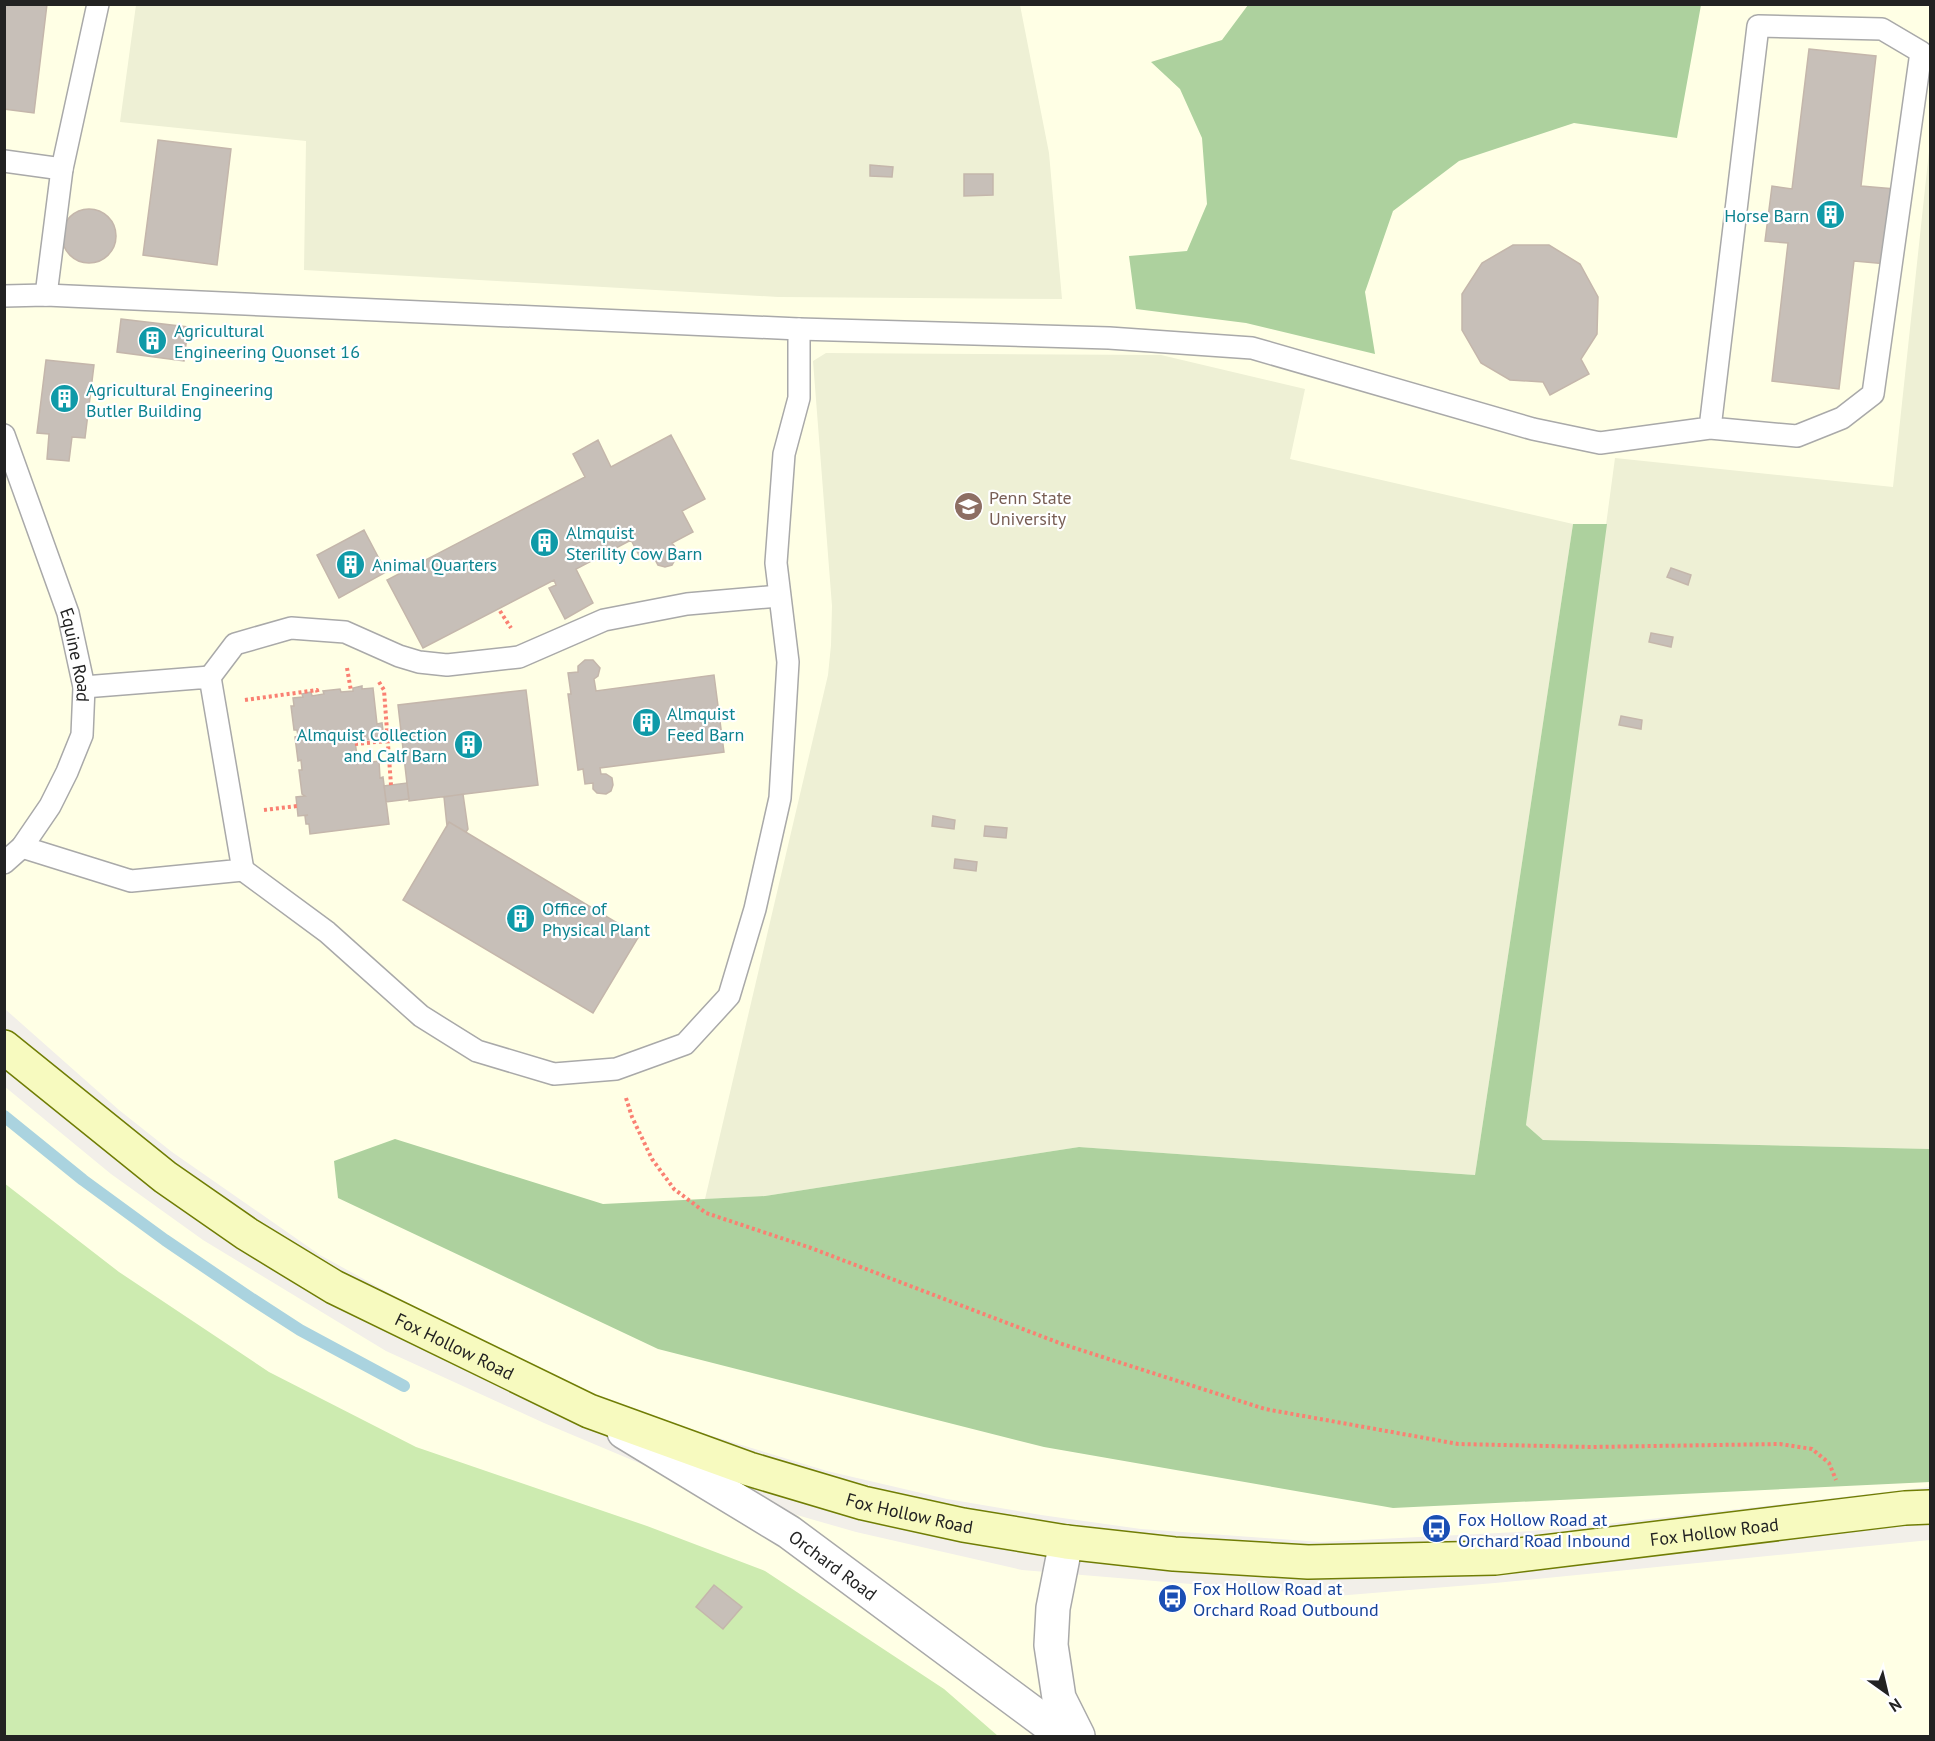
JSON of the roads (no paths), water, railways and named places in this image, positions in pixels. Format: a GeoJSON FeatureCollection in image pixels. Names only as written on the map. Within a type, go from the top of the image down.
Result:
{"type":"FeatureCollection","features":[{"type":"Feature","properties":{"kind":"main road","name":"Fox Hollow Road"},"geometry":{"type":"LineString","coordinates":[[4,1047],[165,1177],[256,1240],[334,1287],[589,1411],[749,1470],[863,1503],[963,1525],[1066,1542],[1174,1554],[1308,1562],[1495,1558],[1930,1507]]}},
{"type":"Feature","properties":{"kind":"street","name":"Orchard Road"},"geometry":{"type":"LineString","coordinates":[[589,1411],[789,1532],[1064,1737]]}},
{"type":"Feature","properties":{"kind":"street"},"geometry":{"type":"LineString","coordinates":[[1066,1542],[1053,1608],[1051,1645],[1059,1698],[1078,1737]]}},
{"type":"Feature","properties":{"kind":"lane"},"geometry":{"type":"LineString","coordinates":[[46,295],[63,169],[98,4]]}},
{"type":"Feature","properties":{"kind":"lane"},"geometry":{"type":"LineString","coordinates":[[4,296],[46,295],[799,329],[1109,338],[1252,348],[1533,429],[1600,443],[1710,428],[1797,436],[1842,418],[1873,394],[1921,52],[1882,29],[1758,26],[1710,428]]}},
{"type":"Feature","properties":{"kind":"lane"},"geometry":{"type":"LineString","coordinates":[[4,161],[63,169]]}},
{"type":"Feature","properties":{"kind":"lane"},"geometry":{"type":"LineString","coordinates":[[22,847],[131,881],[243,870],[327,932],[421,1016],[477,1051],[554,1074],[616,1069],[685,1044],[729,996],[756,909],[780,798],[788,662],[776,563],[784,454],[799,398],[799,329]]}},
{"type":"Feature","properties":{"kind":"lane","name":"Equine Road"},"geometry":{"type":"LineString","coordinates":[[4,435],[68,614],[84,687],[82,735],[67,772],[50,806],[22,847],[4,863]]}},
{"type":"Feature","properties":{"kind":"lane"},"geometry":{"type":"LineString","coordinates":[[243,870],[210,677],[235,644],[291,628],[345,632],[399,656],[420,662],[447,665],[519,657],[604,621],[687,604],[779,596]]}},
{"type":"Feature","properties":{"kind":"lane"},"geometry":{"type":"LineString","coordinates":[[84,687],[210,677]]}},
{"type":"Feature","properties":{"kind":"waterway"},"geometry":{"type":"LineString","coordinates":[[4,1116],[83,1180],[165,1240],[249,1297],[300,1330],[404,1386]]}},
{"type":"Feature","properties":{"kind":"place","name":"Horse Barn"},"geometry":{"type":"Point","coordinates":[1830,215]}},
{"type":"Feature","properties":{"kind":"place","name":"Agricultural Engineering Quonset 16"},"geometry":{"type":"Point","coordinates":[153,340]}},
{"type":"Feature","properties":{"kind":"place","name":"Agricultural Engineering Butler Building"},"geometry":{"type":"Point","coordinates":[65,399]}},
{"type":"Feature","properties":{"kind":"place","name":"Penn State University"},"geometry":{"type":"Point","coordinates":[968,507]}},
{"type":"Feature","properties":{"kind":"place","name":"Almquist Sterility Cow Barn"},"geometry":{"type":"Point","coordinates":[545,542]}},
{"type":"Feature","properties":{"kind":"place","name":"Animal Quarters"},"geometry":{"type":"Point","coordinates":[351,564]}},
{"type":"Feature","properties":{"kind":"place","name":"Almquist Feed Barn"},"geometry":{"type":"Point","coordinates":[646,723]}},
{"type":"Feature","properties":{"kind":"place","name":"Almquist Collection and Calf Barn"},"geometry":{"type":"Point","coordinates":[468,744]}},
{"type":"Feature","properties":{"kind":"place","name":"Office of Physical Plant"},"geometry":{"type":"Point","coordinates":[521,918]}},
{"type":"Feature","properties":{"kind":"place","name":"Fox Hollow Road at Orchard Road Inbound"},"geometry":{"type":"Point","coordinates":[1437,1529]}},
{"type":"Feature","properties":{"kind":"place","name":"Fox Hollow Road at Orchard Road Outbound"},"geometry":{"type":"Point","coordinates":[1172,1598]}}]}
